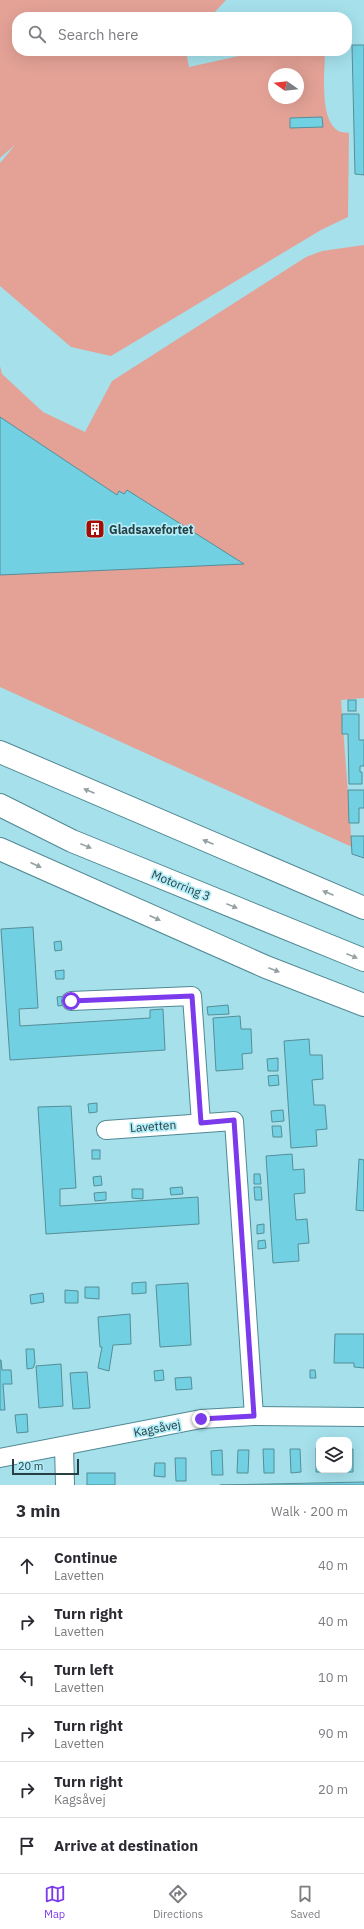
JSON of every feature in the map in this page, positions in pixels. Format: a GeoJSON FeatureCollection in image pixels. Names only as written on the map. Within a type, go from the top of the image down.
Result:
{"type":"FeatureCollection","features":[{"type":"Feature","properties":{"kind":"highway"},"geometry":{"type":"LineString","coordinates":[[0,752],[364,908]]}},
{"type":"Feature","properties":{"kind":"highway","name":"Motorring 3"},"geometry":{"type":"LineString","coordinates":[[0,805],[72,841],[364,960]]}},
{"type":"Feature","properties":{"kind":"highway"},"geometry":{"type":"LineString","coordinates":[[0,849],[266,967],[364,1005]]}},
{"type":"Feature","properties":{"kind":"street"},"geometry":{"type":"LineString","coordinates":[[71,1001],[192,996],[201,1123]]}},
{"type":"Feature","properties":{"kind":"street","name":"Lavetten"},"geometry":{"type":"LineString","coordinates":[[106,1130],[234,1120],[254,1416]]}},
{"type":"Feature","properties":{"kind":"street","name":"Kagsåvej"},"geometry":{"type":"LineString","coordinates":[[0,1458],[201,1419],[254,1416],[364,1417]]}},
{"type":"Feature","properties":{"kind":"street"},"geometry":{"type":"LineString","coordinates":[[64,1446],[65,1485]]}},
{"type":"Feature","properties":{"kind":"shaded area"},"geometry":{"type":"Polygon","coordinates":[[[0,0],[226,0],[215,12],[12,12],[12,56],[187,56],[189,67],[239,56],[325,56],[324,93],[328,115],[331,124],[338,131],[349,133],[348,217],[321,230],[111,356],[71,347],[0,286],[0,163],[15,145],[0,158],[0,0]]]}},
{"type":"Feature","properties":{"kind":"shaded area"},"geometry":{"type":"Polygon","coordinates":[[[364,245],[364,698],[341,700],[352,847],[0,687],[0,366],[2,374],[43,412],[85,432],[112,381],[306,257],[322,251],[364,245]]]}},
{"type":"Feature","properties":{"kind":"building"},"geometry":{"type":"Polygon","coordinates":[[[352,45],[364,45],[364,175],[355,174],[352,45]]]}},
{"type":"Feature","properties":{"kind":"building"},"geometry":{"type":"Polygon","coordinates":[[[322,117],[323,127],[290,128],[290,118],[322,117]]]}},
{"type":"Feature","properties":{"kind":"building","name":"Gladsaxefortet"},"geometry":{"type":"Polygon","coordinates":[[[0,417],[117,495],[119,491],[124,494],[127,490],[244,564],[0,575],[0,417]]]}},
{"type":"Feature","properties":{"kind":"building"},"geometry":{"type":"Polygon","coordinates":[[[348,700],[356,700],[356,711],[348,711],[348,700]]]}},
{"type":"Feature","properties":{"kind":"building"},"geometry":{"type":"Polygon","coordinates":[[[342,714],[359,714],[359,740],[364,740],[364,766],[360,766],[360,772],[362,772],[362,784],[349,784],[348,734],[342,734],[342,714]]]}},
{"type":"Feature","properties":{"kind":"building"},"geometry":{"type":"Polygon","coordinates":[[[348,790],[364,790],[364,808],[359,808],[359,823],[349,823],[348,790]]]}},
{"type":"Feature","properties":{"kind":"building"},"geometry":{"type":"Polygon","coordinates":[[[351,836],[364,836],[364,858],[352,854],[351,836]]]}},
{"type":"Feature","properties":{"kind":"building"},"geometry":{"type":"Polygon","coordinates":[[[33,927],[38,1008],[19,1009],[20,1026],[150,1018],[150,1010],[163,1009],[165,1050],[10,1060],[1,929],[33,927]]]}},
{"type":"Feature","properties":{"kind":"building"},"geometry":{"type":"Polygon","coordinates":[[[61,941],[62,950],[55,951],[54,942],[61,941]]]}},
{"type":"Feature","properties":{"kind":"building"},"geometry":{"type":"Polygon","coordinates":[[[64,970],[64,979],[56,979],[55,971],[64,970]]]}},
{"type":"Feature","properties":{"kind":"building"},"geometry":{"type":"Polygon","coordinates":[[[65,996],[66,1005],[58,1006],[57,997],[65,996]]]}},
{"type":"Feature","properties":{"kind":"building"},"geometry":{"type":"Polygon","coordinates":[[[228,1005],[229,1014],[208,1015],[207,1007],[228,1005]]]}},
{"type":"Feature","properties":{"kind":"building"},"geometry":{"type":"Polygon","coordinates":[[[240,1016],[241,1029],[251,1029],[252,1053],[242,1054],[243,1069],[216,1071],[213,1018],[240,1016]]]}},
{"type":"Feature","properties":{"kind":"building"},"geometry":{"type":"Polygon","coordinates":[[[309,1039],[310,1055],[322,1055],[323,1079],[312,1080],[314,1105],[325,1105],[327,1129],[316,1130],[317,1146],[291,1148],[284,1041],[309,1039]]]}},
{"type":"Feature","properties":{"kind":"building"},"geometry":{"type":"Polygon","coordinates":[[[278,1058],[278,1071],[268,1071],[267,1059],[278,1058]]]}},
{"type":"Feature","properties":{"kind":"building"},"geometry":{"type":"Polygon","coordinates":[[[278,1075],[279,1085],[269,1086],[268,1076],[278,1075]]]}},
{"type":"Feature","properties":{"kind":"building"},"geometry":{"type":"Polygon","coordinates":[[[97,1103],[97,1112],[89,1113],[88,1104],[97,1103]]]}},
{"type":"Feature","properties":{"kind":"building"},"geometry":{"type":"Polygon","coordinates":[[[71,1106],[76,1188],[60,1189],[60,1206],[198,1197],[199,1224],[46,1234],[38,1107],[71,1106]]]}},
{"type":"Feature","properties":{"kind":"building"},"geometry":{"type":"Polygon","coordinates":[[[283,1110],[284,1121],[272,1122],[271,1111],[283,1110]]]}},
{"type":"Feature","properties":{"kind":"building"},"geometry":{"type":"Polygon","coordinates":[[[272,1126],[281,1126],[282,1137],[273,1137],[272,1126]]]}},
{"type":"Feature","properties":{"kind":"building"},"geometry":{"type":"Polygon","coordinates":[[[92,1150],[100,1150],[100,1159],[92,1159],[92,1150]]]}},
{"type":"Feature","properties":{"kind":"building"},"geometry":{"type":"Polygon","coordinates":[[[292,1154],[293,1170],[304,1169],[305,1193],[294,1194],[296,1220],[307,1219],[309,1243],[298,1244],[299,1261],[273,1263],[266,1156],[292,1154]]]}},
{"type":"Feature","properties":{"kind":"building"},"geometry":{"type":"Polygon","coordinates":[[[359,1159],[364,1160],[364,1211],[356,1210],[359,1159]]]}},
{"type":"Feature","properties":{"kind":"building"},"geometry":{"type":"Polygon","coordinates":[[[254,1174],[260,1174],[261,1184],[254,1184],[254,1174]]]}},
{"type":"Feature","properties":{"kind":"building"},"geometry":{"type":"Polygon","coordinates":[[[101,1176],[102,1185],[94,1186],[93,1177],[101,1176]]]}},
{"type":"Feature","properties":{"kind":"building"},"geometry":{"type":"Polygon","coordinates":[[[182,1187],[183,1194],[171,1195],[170,1188],[182,1187]]]}},
{"type":"Feature","properties":{"kind":"building"},"geometry":{"type":"Polygon","coordinates":[[[254,1187],[261,1187],[262,1200],[255,1200],[254,1187]]]}},
{"type":"Feature","properties":{"kind":"building"},"geometry":{"type":"Polygon","coordinates":[[[132,1189],[143,1189],[143,1199],[132,1198],[132,1189]]]}},
{"type":"Feature","properties":{"kind":"building"},"geometry":{"type":"Polygon","coordinates":[[[106,1192],[106,1200],[95,1201],[94,1193],[106,1192]]]}},
{"type":"Feature","properties":{"kind":"building"},"geometry":{"type":"Polygon","coordinates":[[[264,1224],[264,1233],[257,1234],[257,1225],[264,1224]]]}},
{"type":"Feature","properties":{"kind":"building"},"geometry":{"type":"Polygon","coordinates":[[[265,1240],[266,1248],[258,1249],[258,1241],[265,1240]]]}},
{"type":"Feature","properties":{"kind":"building"},"geometry":{"type":"Polygon","coordinates":[[[146,1282],[146,1293],[132,1294],[132,1283],[146,1282]]]}},
{"type":"Feature","properties":{"kind":"building"},"geometry":{"type":"Polygon","coordinates":[[[188,1283],[191,1345],[160,1347],[156,1285],[188,1283]]]}},
{"type":"Feature","properties":{"kind":"building"},"geometry":{"type":"Polygon","coordinates":[[[85,1287],[99,1287],[99,1299],[85,1298],[85,1287]]]}},
{"type":"Feature","properties":{"kind":"building"},"geometry":{"type":"Polygon","coordinates":[[[65,1290],[78,1291],[78,1303],[65,1303],[65,1290]]]}},
{"type":"Feature","properties":{"kind":"building"},"geometry":{"type":"Polygon","coordinates":[[[43,1293],[44,1302],[31,1304],[30,1295],[43,1293]]]}},
{"type":"Feature","properties":{"kind":"building"},"geometry":{"type":"Polygon","coordinates":[[[130,1314],[131,1344],[113,1345],[109,1371],[98,1368],[102,1347],[100,1347],[98,1317],[130,1314]]]}},
{"type":"Feature","properties":{"kind":"building"},"geometry":{"type":"Polygon","coordinates":[[[335,1334],[364,1334],[364,1368],[354,1367],[354,1363],[334,1363],[335,1334]]]}},
{"type":"Feature","properties":{"kind":"building"},"geometry":{"type":"Polygon","coordinates":[[[26,1349],[34,1349],[35,1363],[33,1368],[27,1369],[26,1349]]]}},
{"type":"Feature","properties":{"kind":"building"},"geometry":{"type":"Polygon","coordinates":[[[0,1360],[2,1370],[11,1370],[12,1384],[3,1384],[5,1410],[0,1410],[0,1360]]]}},
{"type":"Feature","properties":{"kind":"building"},"geometry":{"type":"Polygon","coordinates":[[[61,1364],[63,1406],[39,1408],[36,1366],[61,1364]]]}},
{"type":"Feature","properties":{"kind":"building"},"geometry":{"type":"Polygon","coordinates":[[[163,1370],[164,1380],[155,1381],[154,1371],[163,1370]]]}},
{"type":"Feature","properties":{"kind":"building"},"geometry":{"type":"Polygon","coordinates":[[[310,1370],[315,1370],[316,1378],[310,1378],[310,1370]]]}},
{"type":"Feature","properties":{"kind":"building"},"geometry":{"type":"Polygon","coordinates":[[[87,1372],[90,1408],[73,1409],[70,1373],[87,1372]]]}},
{"type":"Feature","properties":{"kind":"building"},"geometry":{"type":"Polygon","coordinates":[[[191,1377],[192,1389],[176,1390],[175,1378],[191,1377]]]}},
{"type":"Feature","properties":{"kind":"building"},"geometry":{"type":"Polygon","coordinates":[[[27,1414],[28,1432],[17,1433],[15,1415],[27,1414]]]}},
{"type":"Feature","properties":{"kind":"building"},"geometry":{"type":"Polygon","coordinates":[[[263,1449],[274,1449],[274,1473],[264,1473],[263,1449]]]}},
{"type":"Feature","properties":{"kind":"building"},"geometry":{"type":"Polygon","coordinates":[[[290,1449],[300,1449],[301,1472],[291,1473],[290,1449]]]}},
{"type":"Feature","properties":{"kind":"building"},"geometry":{"type":"Polygon","coordinates":[[[352,1449],[353,1449],[352,1472],[352,1449]]]}},
{"type":"Feature","properties":{"kind":"building"},"geometry":{"type":"Polygon","coordinates":[[[222,1450],[223,1475],[212,1475],[211,1451],[222,1450]]]}},
{"type":"Feature","properties":{"kind":"building"},"geometry":{"type":"Polygon","coordinates":[[[238,1450],[249,1450],[248,1473],[237,1473],[238,1450]]]}},
{"type":"Feature","properties":{"kind":"building"},"geometry":{"type":"Polygon","coordinates":[[[175,1458],[186,1458],[186,1481],[176,1481],[175,1458]]]}},
{"type":"Feature","properties":{"kind":"building"},"geometry":{"type":"Polygon","coordinates":[[[155,1463],[165,1463],[165,1477],[154,1476],[155,1463]]]}},
{"type":"Feature","properties":{"kind":"building"},"geometry":{"type":"Polygon","coordinates":[[[87,1473],[115,1473],[115,1485],[87,1485],[87,1473]]]}},
{"type":"Feature","properties":{"kind":"building"},"geometry":{"type":"Polygon","coordinates":[[[364,1482],[364,1485],[220,1485],[364,1482]]]}},
{"type":"Feature","properties":{"kind":"place","name":"Gladsaxefortet"},"geometry":{"type":"Point","coordinates":[95,529]}},
{"type":"Feature","properties":{"kind":"route"},"geometry":{"type":"LineString","coordinates":[[71,1001],[192,996],[201,1123],[234,1120],[254,1416],[201,1419]]}}]}
